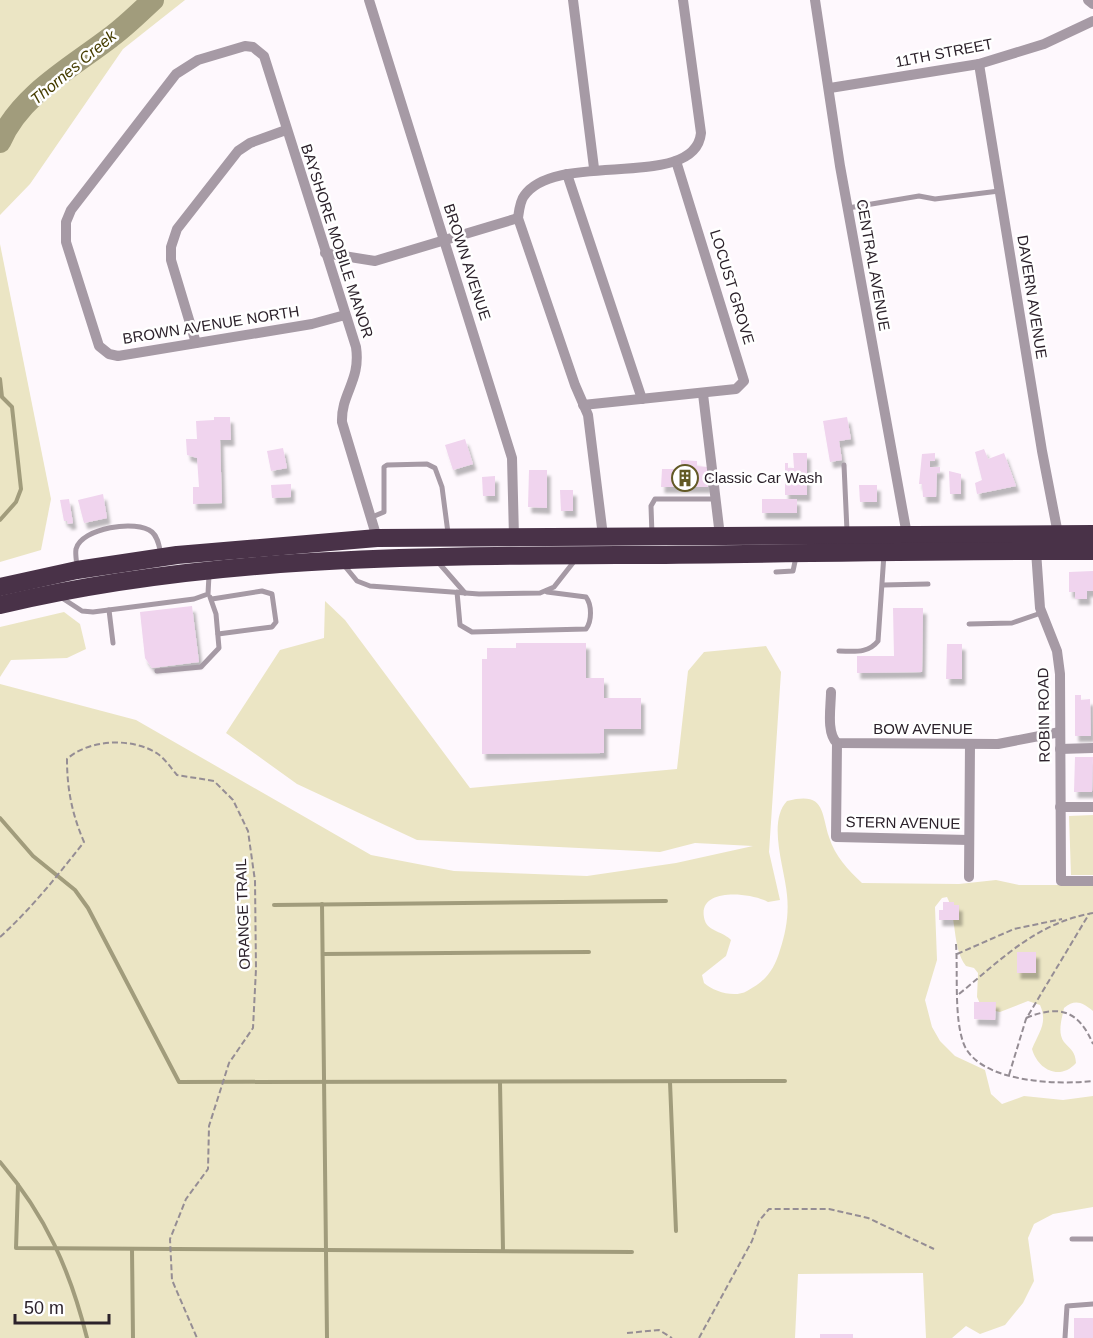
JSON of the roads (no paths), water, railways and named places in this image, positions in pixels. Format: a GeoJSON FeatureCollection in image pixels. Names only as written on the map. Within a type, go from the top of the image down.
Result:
{"type":"FeatureCollection","features":[{"type":"Feature","properties":{"kind":"highway"},"geometry":{"type":"LineString","coordinates":[[0,587],[77,570],[161,557],[263,545],[377,538],[1093,534]]}},
{"type":"Feature","properties":{"kind":"highway"},"geometry":{"type":"LineString","coordinates":[[0,605],[209,570],[338,559],[433,556],[1093,551]]}},
{"type":"Feature","properties":{"kind":"street","name":"BROWN AVENUE"},"geometry":{"type":"LineString","coordinates":[[369,0],[512,458],[514,537]]}},
{"type":"Feature","properties":{"kind":"street"},"geometry":{"type":"LineString","coordinates":[[573,0],[594,168]]}},
{"type":"Feature","properties":{"kind":"street"},"geometry":{"type":"LineString","coordinates":[[603,537],[592,429],[518,218],[523,196],[543,178],[594,168],[628,170],[676,161],[696,147],[701,133],[683,0]]}},
{"type":"Feature","properties":{"kind":"street","name":"CENTRAL AVENUE"},"geometry":{"type":"LineString","coordinates":[[815,0],[848,208],[907,535]]}},
{"type":"Feature","properties":{"kind":"street"},"geometry":{"type":"LineString","coordinates":[[1088,0],[1093,4]]}},
{"type":"Feature","properties":{"kind":"street","name":"11TH STREET"},"geometry":{"type":"LineString","coordinates":[[830,88],[979,64],[1044,44],[1093,21]]}},
{"type":"Feature","properties":{"kind":"street","name":"BROWN AVENUE NORTH"},"geometry":{"type":"LineString","coordinates":[[264,56],[253,46],[245,46],[184,67],[71,210],[66,222],[66,242],[96,339],[104,351],[118,356],[312,324],[345,315]]}},
{"type":"Feature","properties":{"kind":"street","name":"BAYSHORE MOBILE MANOR"},"geometry":{"type":"LineString","coordinates":[[264,56],[358,359],[355,381],[341,411],[342,422],[377,538]]}},
{"type":"Feature","properties":{"kind":"street","name":"DAVERN AVENUE"},"geometry":{"type":"LineString","coordinates":[[979,64],[1042,451],[1058,534]]}},
{"type":"Feature","properties":{"kind":"street"},"geometry":{"type":"LineString","coordinates":[[196,343],[171,260],[174,235],[238,151],[250,143],[286,130]]}},
{"type":"Feature","properties":{"kind":"street","name":"LOCUST GROVE"},"geometry":{"type":"LineString","coordinates":[[583,405],[703,394],[736,389],[744,381],[676,161]]}},
{"type":"Feature","properties":{"kind":"street"},"geometry":{"type":"LineString","coordinates":[[567,174],[642,399]]}},
{"type":"Feature","properties":{"kind":"street"},"geometry":{"type":"LineString","coordinates":[[325,254],[375,261],[518,218]]}},
{"type":"Feature","properties":{"kind":"street"},"geometry":{"type":"LineString","coordinates":[[703,394],[720,536]]}},
{"type":"Feature","properties":{"kind":"street","name":"ROBIN ROAD"},"geometry":{"type":"LineString","coordinates":[[1036,551],[1041,613],[1059,662],[1061,881],[1093,881]]}},
{"type":"Feature","properties":{"kind":"street"},"geometry":{"type":"LineString","coordinates":[[831,692],[831,732],[832,739],[837,743]]}},
{"type":"Feature","properties":{"kind":"street","name":"BOW AVENUE"},"geometry":{"type":"LineString","coordinates":[[837,743],[1014,743],[1060,732]]}},
{"type":"Feature","properties":{"kind":"street","name":"STERN AVENUE"},"geometry":{"type":"LineString","coordinates":[[837,743],[836,837],[969,840]]}},
{"type":"Feature","properties":{"kind":"street"},"geometry":{"type":"LineString","coordinates":[[969,877],[970,744]]}},
{"type":"Feature","properties":{"kind":"street"},"geometry":{"type":"LineString","coordinates":[[1060,749],[1093,748]]}},
{"type":"Feature","properties":{"kind":"street"},"geometry":{"type":"LineString","coordinates":[[1060,807],[1093,807]]}},
{"type":"Feature","properties":{"kind":"lane"},"geometry":{"type":"LineString","coordinates":[[848,208],[919,196],[935,199],[999,191]]}},
{"type":"Feature","properties":{"kind":"lane"},"geometry":{"type":"LineString","coordinates":[[372,517],[384,512],[384,467],[427,464],[435,468],[442,487],[448,537]]}},
{"type":"Feature","properties":{"kind":"lane"},"geometry":{"type":"LineString","coordinates":[[844,465],[848,535]]}},
{"type":"Feature","properties":{"kind":"lane"},"geometry":{"type":"LineString","coordinates":[[652,536],[651,506],[655,499],[716,499]]}},
{"type":"Feature","properties":{"kind":"lane"},"geometry":{"type":"LineString","coordinates":[[77,570],[76,548],[83,538],[121,525],[139,526],[152,532],[158,541],[161,557]]}},
{"type":"Feature","properties":{"kind":"lane"},"geometry":{"type":"LineString","coordinates":[[776,572],[793,571],[796,554]]}},
{"type":"Feature","properties":{"kind":"lane"},"geometry":{"type":"LineString","coordinates":[[839,651],[863,651],[872,648],[878,641],[884,554]]}},
{"type":"Feature","properties":{"kind":"lane"},"geometry":{"type":"LineString","coordinates":[[546,592],[580,555]]}},
{"type":"Feature","properties":{"kind":"lane"},"geometry":{"type":"LineString","coordinates":[[433,556],[465,593]]}},
{"type":"Feature","properties":{"kind":"lane"},"geometry":{"type":"LineString","coordinates":[[338,559],[363,585],[457,592],[465,593],[546,592],[586,597],[589,601],[590,624],[579,631],[472,632],[460,625],[457,592]]}},
{"type":"Feature","properties":{"kind":"lane"},"geometry":{"type":"LineString","coordinates":[[55,594],[82,611],[109,610],[194,599],[207,594],[210,590],[209,570]]}},
{"type":"Feature","properties":{"kind":"lane"},"geometry":{"type":"LineString","coordinates":[[883,585],[928,584]]}},
{"type":"Feature","properties":{"kind":"lane"},"geometry":{"type":"LineString","coordinates":[[212,599],[262,591],[272,594],[275,604],[276,622],[272,627],[218,634]]}},
{"type":"Feature","properties":{"kind":"lane"},"geometry":{"type":"LineString","coordinates":[[157,671],[201,667],[219,648],[212,599],[207,594]]}},
{"type":"Feature","properties":{"kind":"lane"},"geometry":{"type":"LineString","coordinates":[[109,610],[113,643]]}},
{"type":"Feature","properties":{"kind":"lane"},"geometry":{"type":"LineString","coordinates":[[969,624],[1012,623],[1041,613]]}},
{"type":"Feature","properties":{"kind":"lane"},"geometry":{"type":"LineString","coordinates":[[1072,1239],[1093,1239]]}},
{"type":"Feature","properties":{"kind":"lane"},"geometry":{"type":"LineString","coordinates":[[1065,1338],[1067,1306],[1093,1304]]}},
{"type":"Feature","properties":{"kind":"waterway","name":"Thornes Creek"},"geometry":{"type":"LineString","coordinates":[[0,142],[20,110],[48,83],[117,33],[153,0]]}},
{"type":"Feature","properties":{"kind":"waterway","name":"Thornes Creek"},"geometry":{"type":"LineString","coordinates":[[0,379],[2,397],[12,407],[21,489],[16,502],[0,520]]}},
{"type":"Feature","properties":{"kind":"waterway"},"geometry":{"type":"LineString","coordinates":[[0,818],[33,856],[75,890],[88,908],[179,1082],[785,1081]]}},
{"type":"Feature","properties":{"kind":"waterway"},"geometry":{"type":"LineString","coordinates":[[274,905],[666,901]]}},
{"type":"Feature","properties":{"kind":"waterway"},"geometry":{"type":"LineString","coordinates":[[322,904],[327,1338]]}},
{"type":"Feature","properties":{"kind":"waterway"},"geometry":{"type":"LineString","coordinates":[[323,954],[589,952]]}},
{"type":"Feature","properties":{"kind":"waterway"},"geometry":{"type":"LineString","coordinates":[[500,1082],[503,1250]]}},
{"type":"Feature","properties":{"kind":"waterway"},"geometry":{"type":"LineString","coordinates":[[670,1082],[676,1231]]}},
{"type":"Feature","properties":{"kind":"waterway"},"geometry":{"type":"LineString","coordinates":[[0,1162],[31,1203],[54,1245],[73,1289],[87,1338]]}},
{"type":"Feature","properties":{"kind":"waterway"},"geometry":{"type":"LineString","coordinates":[[18,1185],[16,1248],[632,1252]]}},
{"type":"Feature","properties":{"kind":"waterway"},"geometry":{"type":"LineString","coordinates":[[132,1249],[133,1338]]}},
{"type":"Feature","properties":{"kind":"place","name":"Classic Car Wash"},"geometry":{"type":"Point","coordinates":[685,478]}}]}
